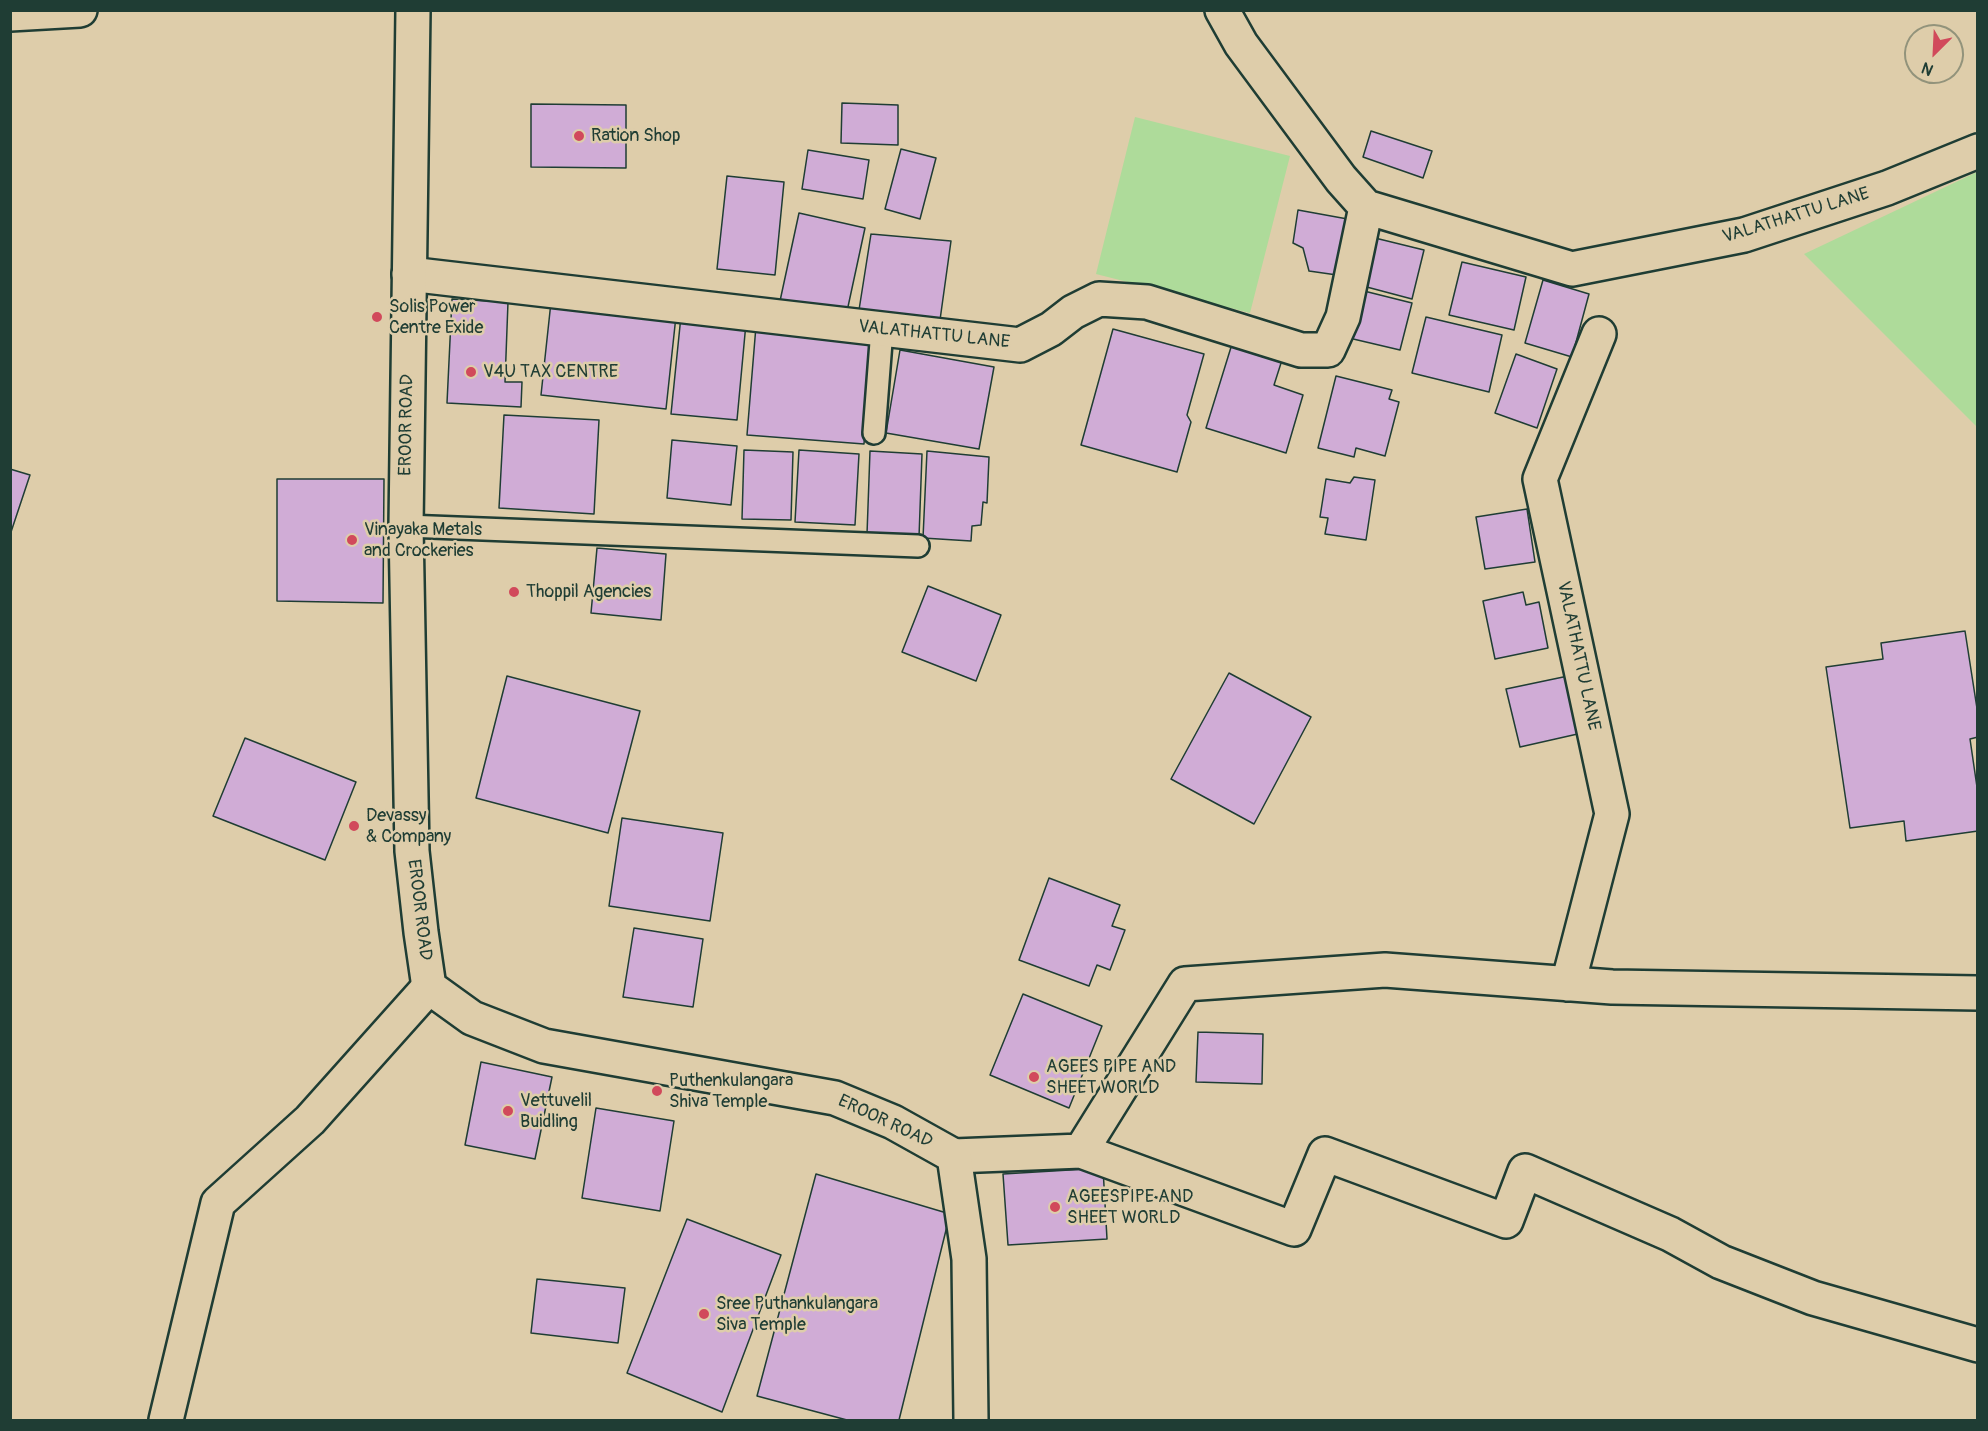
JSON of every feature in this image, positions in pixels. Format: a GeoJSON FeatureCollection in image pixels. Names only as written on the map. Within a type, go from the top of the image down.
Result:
{"type":"FeatureCollection","features":[{"type":"Feature","properties":{"kind":"street"},"geometry":{"type":"LineString","coordinates":[[10,14],[80,10]]}},
{"type":"Feature","properties":{"kind":"street","name":"EROOR ROAD"},"geometry":{"type":"LineString","coordinates":[[413,10],[406,526],[412,851],[429,987],[472,1017],[544,1046],[836,1098],[893,1122],[954,1156],[969,1259],[971,1420]]}},
{"type":"Feature","properties":{"kind":"street"},"geometry":{"type":"LineString","coordinates":[[1222,10],[1241,44],[1341,179],[1366,207]]}},
{"type":"Feature","properties":{"kind":"street","name":"VALATHATTU LANE"},"geometry":{"type":"LineString","coordinates":[[409,274],[1020,345],[1052,329],[1073,312],[1100,299],[1147,302],[1300,350],[1328,350],[1343,317],[1366,207],[1572,269],[1744,235],[1887,188],[1977,151]]}},
{"type":"Feature","properties":{"kind":"street","name":"VALATHATTU LANE"},"geometry":{"type":"LineString","coordinates":[[1568,984],[1612,813],[1540,479],[1599,334]]}},
{"type":"Feature","properties":{"kind":"street"},"geometry":{"type":"LineString","coordinates":[[1081,1152],[1185,984],[1385,970],[1612,987],[1977,993]]}},
{"type":"Feature","properties":{"kind":"street"},"geometry":{"type":"LineString","coordinates":[[166,1420],[218,1203],[310,1120],[429,987]]}},
{"type":"Feature","properties":{"kind":"street"},"geometry":{"type":"LineString","coordinates":[[954,1156],[1081,1152],[1294,1228],[1325,1154],[1506,1221],[1525,1170],[1670,1234],[1721,1262],[1813,1298],[1977,1345]]}},
{"type":"Feature","properties":{"kind":"lane"},"geometry":{"type":"LineString","coordinates":[[874,433],[882,329]]}},
{"type":"Feature","properties":{"kind":"lane"},"geometry":{"type":"LineString","coordinates":[[406,526],[918,546]]}},
{"type":"Feature","properties":{"kind":"green space"},"geometry":{"type":"Polygon","coordinates":[[[1135,117],[1290,156],[1250,313],[1096,274],[1135,117]]]}},
{"type":"Feature","properties":{"kind":"green space"},"geometry":{"type":"Polygon","coordinates":[[[1977,172],[1977,427],[1804,254],[1977,172]]]}},
{"type":"Feature","properties":{"kind":"building"},"geometry":{"type":"Polygon","coordinates":[[[842,103],[898,105],[898,145],[841,143],[842,103]]]}},
{"type":"Feature","properties":{"kind":"building","name":"Ration Shop"},"geometry":{"type":"Polygon","coordinates":[[[531,104],[626,105],[626,168],[531,167],[531,104]]]}},
{"type":"Feature","properties":{"kind":"building"},"geometry":{"type":"Polygon","coordinates":[[[1371,131],[1432,151],[1423,178],[1363,157],[1371,131]]]}},
{"type":"Feature","properties":{"kind":"building"},"geometry":{"type":"Polygon","coordinates":[[[901,149],[936,158],[920,219],[885,209],[901,149]]]}},
{"type":"Feature","properties":{"kind":"building"},"geometry":{"type":"Polygon","coordinates":[[[808,150],[869,160],[863,199],[802,189],[808,150]]]}},
{"type":"Feature","properties":{"kind":"building"},"geometry":{"type":"Polygon","coordinates":[[[727,176],[784,182],[775,275],[717,269],[727,176]]]}},
{"type":"Feature","properties":{"kind":"building"},"geometry":{"type":"Polygon","coordinates":[[[1298,210],[1353,220],[1344,276],[1309,271],[1303,248],[1293,243],[1298,210]]]}},
{"type":"Feature","properties":{"kind":"building"},"geometry":{"type":"Polygon","coordinates":[[[799,213],[865,228],[846,316],[780,301],[799,213]]]}},
{"type":"Feature","properties":{"kind":"building"},"geometry":{"type":"Polygon","coordinates":[[[871,234],[951,241],[940,320],[859,310],[871,234]]]}},
{"type":"Feature","properties":{"kind":"building"},"geometry":{"type":"Polygon","coordinates":[[[1375,238],[1424,250],[1412,299],[1363,286],[1375,238]]]}},
{"type":"Feature","properties":{"kind":"building"},"geometry":{"type":"Polygon","coordinates":[[[1462,262],[1526,277],[1514,330],[1449,315],[1462,262]]]}},
{"type":"Feature","properties":{"kind":"building"},"geometry":{"type":"Polygon","coordinates":[[[1543,280],[1589,294],[1572,357],[1525,343],[1543,280]]]}},
{"type":"Feature","properties":{"kind":"building"},"geometry":{"type":"Polygon","coordinates":[[[1360,290],[1412,303],[1400,350],[1349,338],[1360,290]]]}},
{"type":"Feature","properties":{"kind":"building"},"geometry":{"type":"Polygon","coordinates":[[[452,299],[508,302],[505,382],[522,382],[521,407],[447,403],[452,299]]]}},
{"type":"Feature","properties":{"kind":"building"},"geometry":{"type":"Polygon","coordinates":[[[551,302],[676,316],[666,409],[541,395],[551,302]]]}},
{"type":"Feature","properties":{"kind":"building"},"geometry":{"type":"Polygon","coordinates":[[[681,316],[746,323],[737,420],[671,414],[681,316]]]}},
{"type":"Feature","properties":{"kind":"building"},"geometry":{"type":"Polygon","coordinates":[[[1426,317],[1502,335],[1489,392],[1412,373],[1426,317]]]}},
{"type":"Feature","properties":{"kind":"building"},"geometry":{"type":"Polygon","coordinates":[[[756,326],[872,335],[864,444],[747,435],[756,326]]]}},
{"type":"Feature","properties":{"kind":"building"},"geometry":{"type":"Polygon","coordinates":[[[1113,329],[1204,354],[1187,415],[1191,422],[1177,472],[1081,445],[1113,329]]]}},
{"type":"Feature","properties":{"kind":"building"},"geometry":{"type":"Polygon","coordinates":[[[1232,344],[1282,360],[1274,385],[1303,395],[1286,453],[1206,428],[1232,344]]]}},
{"type":"Feature","properties":{"kind":"building"},"geometry":{"type":"Polygon","coordinates":[[[900,350],[994,367],[979,449],[886,433],[900,350]]]}},
{"type":"Feature","properties":{"kind":"building"},"geometry":{"type":"Polygon","coordinates":[[[1516,354],[1557,369],[1537,428],[1495,413],[1516,354]]]}},
{"type":"Feature","properties":{"kind":"building"},"geometry":{"type":"Polygon","coordinates":[[[1336,376],[1392,390],[1389,399],[1399,402],[1385,456],[1356,448],[1354,457],[1318,448],[1336,376]]]}},
{"type":"Feature","properties":{"kind":"building"},"geometry":{"type":"Polygon","coordinates":[[[504,415],[599,420],[594,514],[499,508],[504,415]]]}},
{"type":"Feature","properties":{"kind":"building"},"geometry":{"type":"Polygon","coordinates":[[[672,440],[737,446],[731,505],[667,498],[672,440]]]}},
{"type":"Feature","properties":{"kind":"building"},"geometry":{"type":"Polygon","coordinates":[[[744,450],[793,452],[791,520],[742,519],[744,450]]]}},
{"type":"Feature","properties":{"kind":"building"},"geometry":{"type":"Polygon","coordinates":[[[799,450],[859,454],[855,525],[795,522],[799,450]]]}},
{"type":"Feature","properties":{"kind":"building"},"geometry":{"type":"Polygon","coordinates":[[[870,451],[922,454],[919,537],[867,534],[870,451]]]}},
{"type":"Feature","properties":{"kind":"building"},"geometry":{"type":"Polygon","coordinates":[[[927,451],[989,457],[987,503],[983,502],[981,525],[972,526],[971,541],[923,538],[927,451]]]}},
{"type":"Feature","properties":{"kind":"building"},"geometry":{"type":"Polygon","coordinates":[[[10,469],[30,475],[10,535],[10,469]]]}},
{"type":"Feature","properties":{"kind":"building"},"geometry":{"type":"Polygon","coordinates":[[[1354,477],[1375,480],[1366,540],[1325,534],[1328,518],[1320,517],[1326,479],[1350,483],[1354,477]]]}},
{"type":"Feature","properties":{"kind":"building"},"geometry":{"type":"Polygon","coordinates":[[[277,479],[384,479],[383,603],[277,601],[277,479]]]}},
{"type":"Feature","properties":{"kind":"building"},"geometry":{"type":"Polygon","coordinates":[[[1527,509],[1535,562],[1485,569],[1476,517],[1527,509]]]}},
{"type":"Feature","properties":{"kind":"building"},"geometry":{"type":"Polygon","coordinates":[[[597,548],[666,554],[661,620],[591,613],[597,548]]]}},
{"type":"Feature","properties":{"kind":"building"},"geometry":{"type":"Polygon","coordinates":[[[928,586],[1001,615],[976,681],[902,652],[928,586]]]}},
{"type":"Feature","properties":{"kind":"building"},"geometry":{"type":"Polygon","coordinates":[[[1523,592],[1526,605],[1539,602],[1548,648],[1495,659],[1483,601],[1523,592]]]}},
{"type":"Feature","properties":{"kind":"building"},"geometry":{"type":"Polygon","coordinates":[[[1965,631],[1978,715],[1978,737],[1970,739],[1978,794],[1978,831],[1906,841],[1904,821],[1850,828],[1826,667],[1883,659],[1881,643],[1965,631]]]}},
{"type":"Feature","properties":{"kind":"building"},"geometry":{"type":"Polygon","coordinates":[[[1229,673],[1311,717],[1254,824],[1171,779],[1229,673]]]}},
{"type":"Feature","properties":{"kind":"building"},"geometry":{"type":"Polygon","coordinates":[[[507,676],[640,711],[608,833],[476,798],[507,676]]]}},
{"type":"Feature","properties":{"kind":"building"},"geometry":{"type":"Polygon","coordinates":[[[1568,676],[1582,733],[1520,747],[1506,689],[1568,676]]]}},
{"type":"Feature","properties":{"kind":"building"},"geometry":{"type":"Polygon","coordinates":[[[245,738],[356,782],[325,860],[213,816],[245,738]]]}},
{"type":"Feature","properties":{"kind":"building"},"geometry":{"type":"Polygon","coordinates":[[[622,818],[723,833],[710,921],[609,906],[622,818]]]}},
{"type":"Feature","properties":{"kind":"building"},"geometry":{"type":"Polygon","coordinates":[[[1049,878],[1120,905],[1112,926],[1125,930],[1110,970],[1097,965],[1089,986],[1019,960],[1049,878]]]}},
{"type":"Feature","properties":{"kind":"building"},"geometry":{"type":"Polygon","coordinates":[[[634,928],[703,939],[693,1007],[623,997],[634,928]]]}},
{"type":"Feature","properties":{"kind":"building"},"geometry":{"type":"Polygon","coordinates":[[[1023,994],[1102,1026],[1069,1108],[990,1075],[1023,994]]]}},
{"type":"Feature","properties":{"kind":"building"},"geometry":{"type":"Polygon","coordinates":[[[1198,1032],[1263,1034],[1262,1084],[1196,1082],[1198,1032]]]}},
{"type":"Feature","properties":{"kind":"building","name":"Vettuvelil Buidling"},"geometry":{"type":"Polygon","coordinates":[[[481,1062],[552,1077],[535,1159],[465,1145],[481,1062]]]}},
{"type":"Feature","properties":{"kind":"building"},"geometry":{"type":"Polygon","coordinates":[[[596,1108],[674,1121],[660,1211],[582,1198],[596,1108]]]}},
{"type":"Feature","properties":{"kind":"building","name":"AGEESPIPE AND SHEET WORLD"},"geometry":{"type":"Polygon","coordinates":[[[1103,1168],[1107,1239],[1008,1245],[1003,1174],[1103,1168]]]}},
{"type":"Feature","properties":{"kind":"building"},"geometry":{"type":"Polygon","coordinates":[[[816,1174],[950,1214],[899,1420],[847,1420],[757,1396],[816,1174]]]}},
{"type":"Feature","properties":{"kind":"building","name":"Sree Puthankulangara Siva Temple"},"geometry":{"type":"Polygon","coordinates":[[[687,1219],[781,1255],[722,1412],[627,1373],[687,1219]]]}},
{"type":"Feature","properties":{"kind":"building"},"geometry":{"type":"Polygon","coordinates":[[[537,1279],[625,1288],[618,1343],[531,1333],[537,1279]]]}},
{"type":"Feature","properties":{"kind":"place","name":"Ration Shop"},"geometry":{"type":"Point","coordinates":[579,136]}},
{"type":"Feature","properties":{"kind":"place","name":"Solis Power Centre Exide"},"geometry":{"type":"Point","coordinates":[377,317]}},
{"type":"Feature","properties":{"kind":"place","name":"V4U TAX CENTRE"},"geometry":{"type":"Point","coordinates":[471,372]}},
{"type":"Feature","properties":{"kind":"place","name":"Vinayaka Metals and Crockeries"},"geometry":{"type":"Point","coordinates":[352,540]}},
{"type":"Feature","properties":{"kind":"place","name":"Thoppil Agencies"},"geometry":{"type":"Point","coordinates":[514,592]}},
{"type":"Feature","properties":{"kind":"place","name":"Devassy & Company"},"geometry":{"type":"Point","coordinates":[354,826]}},
{"type":"Feature","properties":{"kind":"place","name":"AGEES PIPE AND SHEET WORLD"},"geometry":{"type":"Point","coordinates":[1034,1077]}},
{"type":"Feature","properties":{"kind":"place","name":"Puthenkulangara Shiva Temple"},"geometry":{"type":"Point","coordinates":[657,1091]}},
{"type":"Feature","properties":{"kind":"place","name":"Vettuvelil Buidling"},"geometry":{"type":"Point","coordinates":[508,1111]}},
{"type":"Feature","properties":{"kind":"place","name":"AGEESPIPE AND SHEET WORLD"},"geometry":{"type":"Point","coordinates":[1055,1207]}},
{"type":"Feature","properties":{"kind":"place","name":"Sree Puthankulangara Siva Temple"},"geometry":{"type":"Point","coordinates":[704,1314]}}]}
